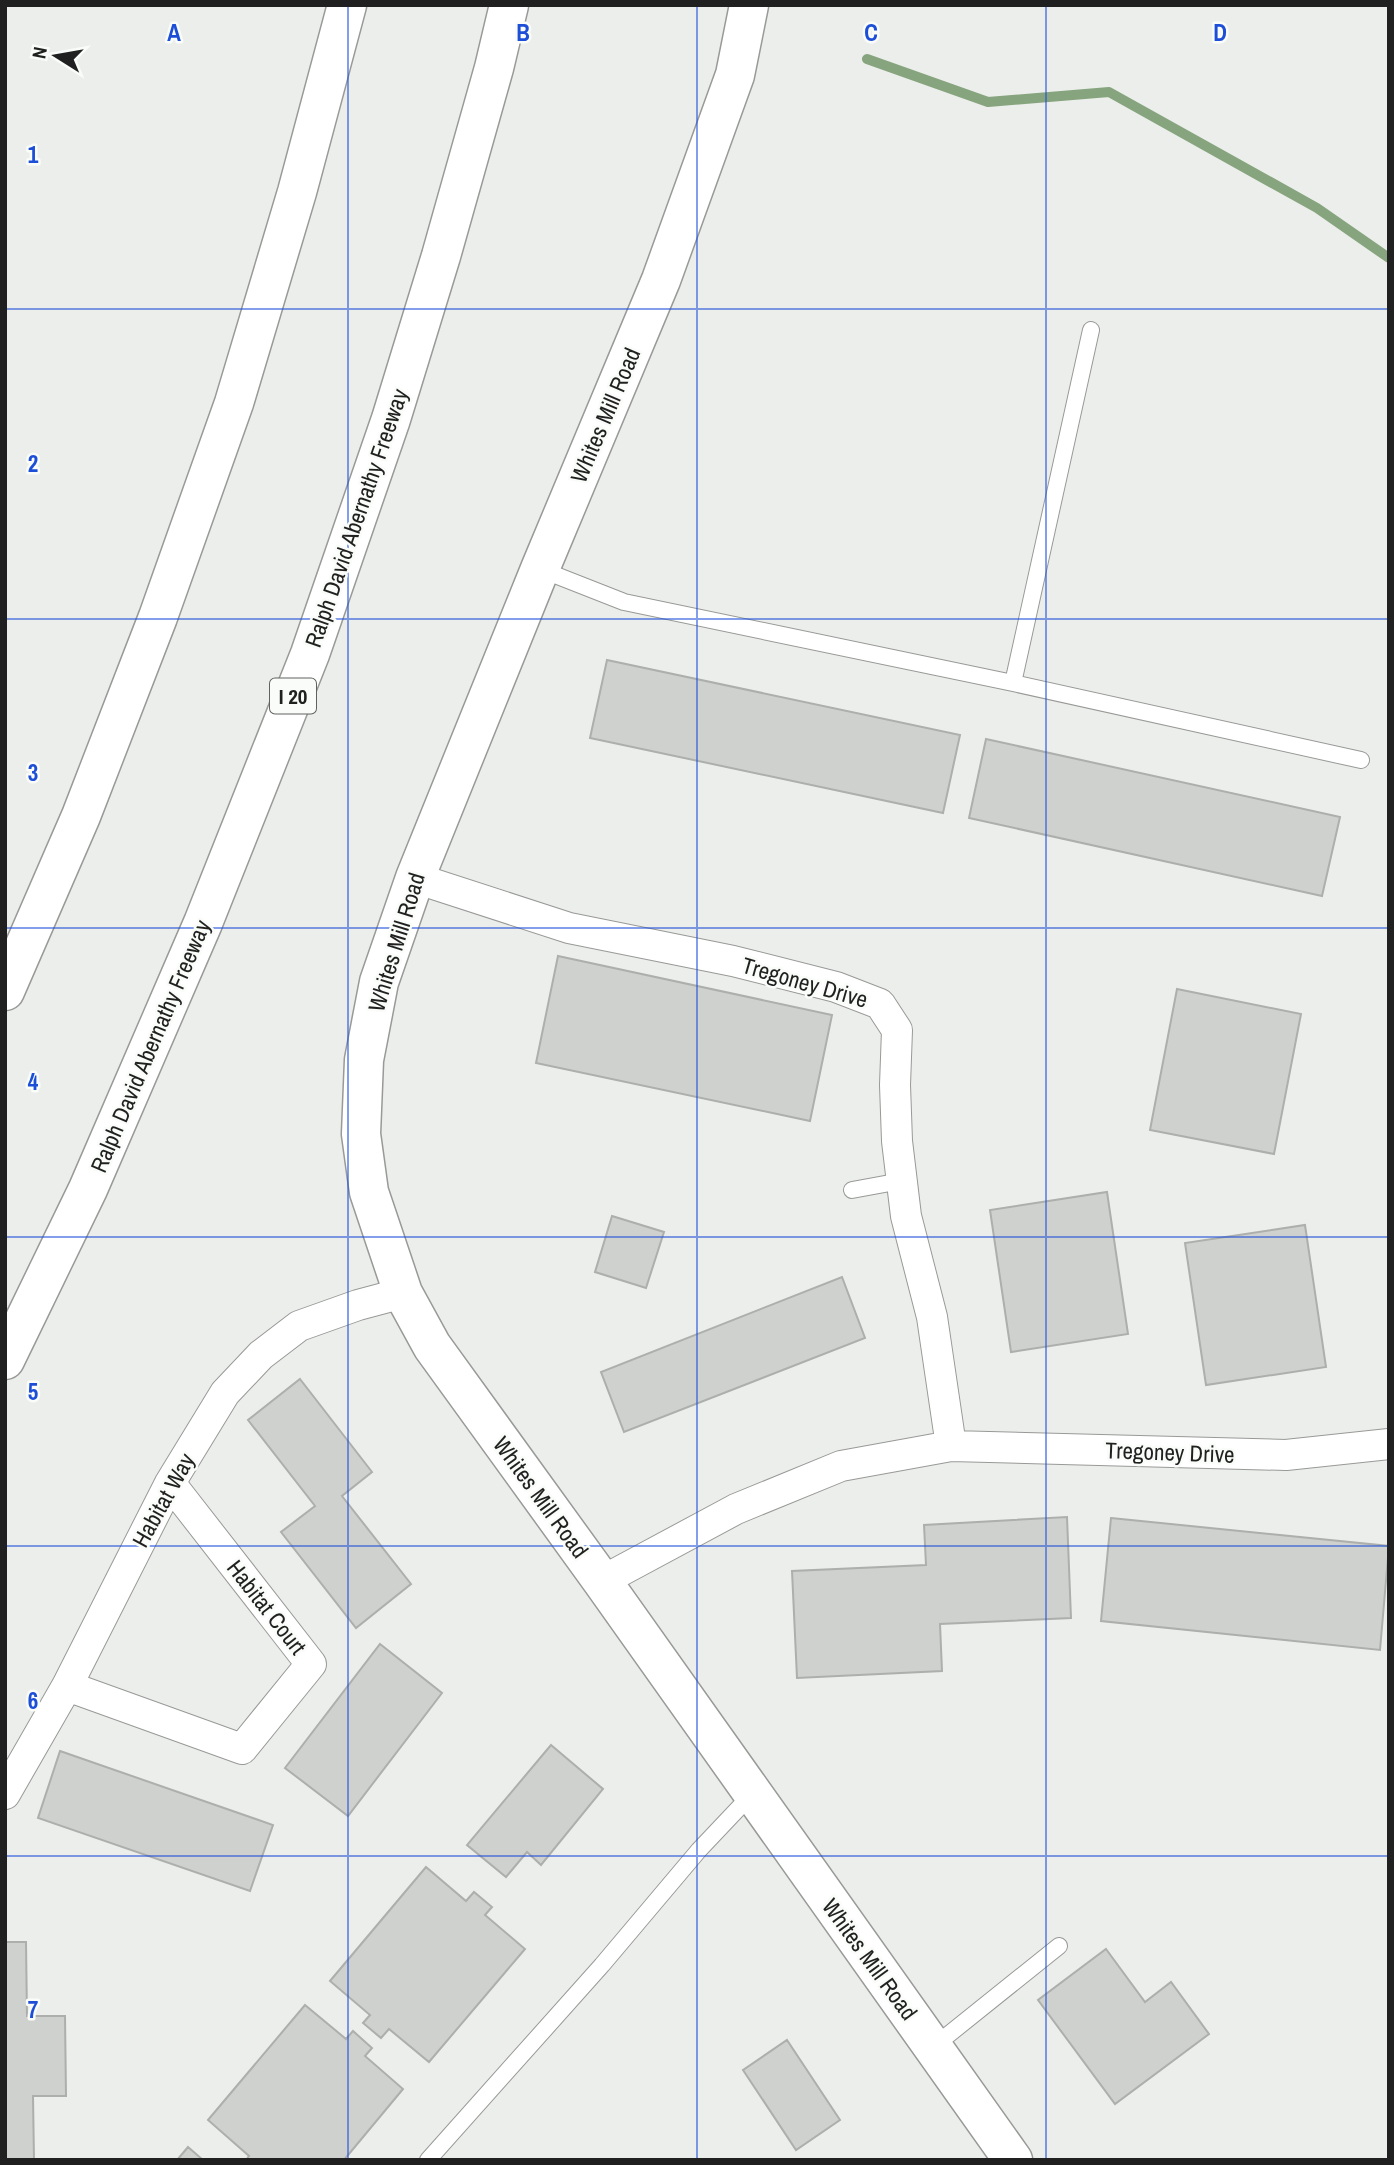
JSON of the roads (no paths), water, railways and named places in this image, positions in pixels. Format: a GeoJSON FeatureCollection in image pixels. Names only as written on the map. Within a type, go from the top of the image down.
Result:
{"type":"FeatureCollection","features":[{"type":"Feature","properties":{"kind":"main road"},"geometry":{"type":"LineString","coordinates":[[5,991],[86,803],[158,617],[234,403],[297,192],[347,5]]}},
{"type":"Feature","properties":{"kind":"main road","name":"Ralph David Abernathy Freeway"},"geometry":{"type":"LineString","coordinates":[[5,1360],[88,1189],[203,923],[310,654],[430,294],[494,68],[509,5]]}},
{"type":"Feature","properties":{"kind":"main road","name":"Whites Mill Road"},"geometry":{"type":"LineString","coordinates":[[749,5],[735,75],[662,279],[540,569],[415,878],[379,982],[363,1060],[361,1134],[369,1192],[403,1293],[432,1346],[1013,2160]]}},
{"type":"Feature","properties":{"kind":"street","name":"Tregoney Drive"},"geometry":{"type":"LineString","coordinates":[[415,878],[569,928],[733,961],[836,987],[880,1004],[897,1030],[895,1085],[901,1181],[906,1216],[932,1317],[951,1446]]}},
{"type":"Feature","properties":{"kind":"street","name":"Habitat Way"},"geometry":{"type":"LineString","coordinates":[[5,1794],[67,1686],[170,1483],[225,1393],[261,1355],[299,1326],[358,1305],[403,1293]]}},
{"type":"Feature","properties":{"kind":"street","name":"Tregoney Drive"},"geometry":{"type":"LineString","coordinates":[[602,1581],[736,1509],[841,1465],[951,1446],[1286,1455],[1389,1444]]}},
{"type":"Feature","properties":{"kind":"street","name":"Habitat Court"},"geometry":{"type":"LineString","coordinates":[[67,1686],[242,1749],[311,1664],[170,1483]]}},
{"type":"Feature","properties":{"kind":"lane"},"geometry":{"type":"LineString","coordinates":[[1013,683],[1091,330]]}},
{"type":"Feature","properties":{"kind":"lane"},"geometry":{"type":"LineString","coordinates":[[540,569],[624,602],[1013,683],[1362,760]]}},
{"type":"Feature","properties":{"kind":"lane"},"geometry":{"type":"LineString","coordinates":[[852,1190],[901,1181]]}},
{"type":"Feature","properties":{"kind":"lane"},"geometry":{"type":"LineString","coordinates":[[428,2160],[602,1965],[699,1850],[752,1794]]}},
{"type":"Feature","properties":{"kind":"lane"},"geometry":{"type":"LineString","coordinates":[[933,2046],[1059,1946]]}},
{"type":"Feature","properties":{"kind":"waterway"},"geometry":{"type":"LineString","coordinates":[[867,59],[988,102],[1109,92],[1317,208],[1389,258]]}}]}
